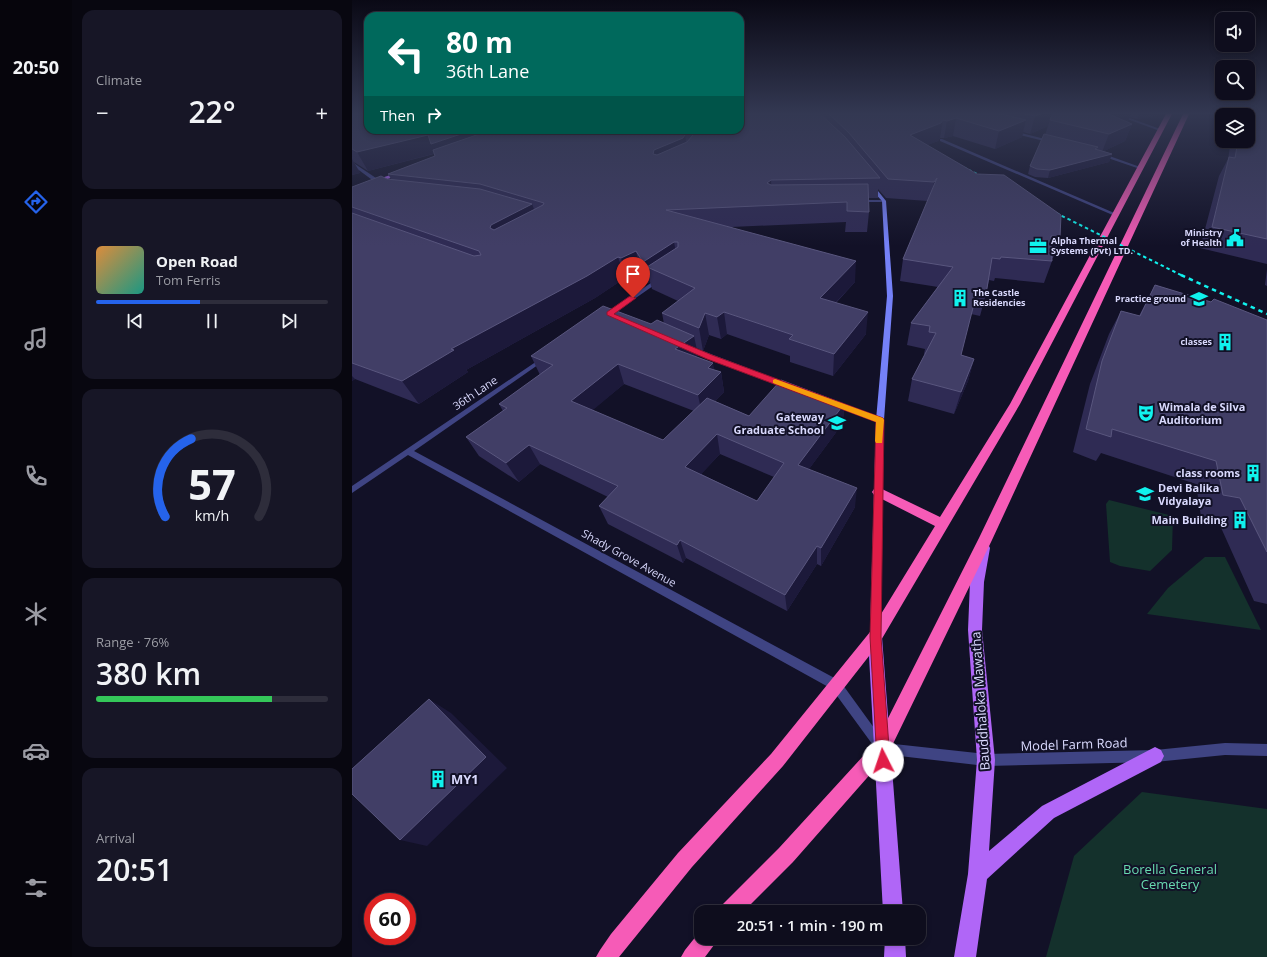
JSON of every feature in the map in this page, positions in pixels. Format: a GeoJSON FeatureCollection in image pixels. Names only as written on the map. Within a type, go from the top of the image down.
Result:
{"type":"FeatureCollection","features":[{"type":"Feature","properties":{"kind":"highway"},"geometry":{"type":"LineString","coordinates":[[607,957],[618,941],[685,860],[777,760],[875,637],[1015,404],[1147,157]]}},
{"type":"Feature","properties":{"kind":"highway"},"geometry":{"type":"LineString","coordinates":[[737,905],[786,855],[882,748],[984,540],[1166,157]]}},
{"type":"Feature","properties":{"kind":"highway"},"geometry":{"type":"LineString","coordinates":[[878,492],[942,524]]}},
{"type":"Feature","properties":{"kind":"highway"},"geometry":{"type":"LineString","coordinates":[[692,957],[701,945]]}},
{"type":"Feature","properties":{"kind":"main road"},"geometry":{"type":"LineString","coordinates":[[352,190],[414,168]]}},
{"type":"Feature","properties":{"kind":"main road"},"geometry":{"type":"LineString","coordinates":[[352,197],[407,177]]}},
{"type":"Feature","properties":{"kind":"main road"},"geometry":{"type":"LineString","coordinates":[[870,183],[884,201],[890,296],[880,420],[875,637],[893,905]]}},
{"type":"Feature","properties":{"kind":"main road","name":"Bauddhaloka Mawatha"},"geometry":{"type":"LineString","coordinates":[[966,957],[978,874],[986,760],[975,630],[977,582],[984,540]]}},
{"type":"Feature","properties":{"kind":"main road"},"geometry":{"type":"LineString","coordinates":[[978,874],[1048,812],[1155,756]]}},
{"type":"Feature","properties":{"kind":"main road"},"geometry":{"type":"LineString","coordinates":[[895,945],[895,957]]}},
{"type":"Feature","properties":{"kind":"street"},"geometry":{"type":"LineString","coordinates":[[980,157],[1117,215]]}},
{"type":"Feature","properties":{"kind":"street"},"geometry":{"type":"LineString","coordinates":[[1107,157],[1141,168]]}},
{"type":"Feature","properties":{"kind":"street"},"geometry":{"type":"LineString","coordinates":[[352,163],[378,181]]}},
{"type":"Feature","properties":{"kind":"street"},"geometry":{"type":"LineString","coordinates":[[852,202],[884,201]]}},
{"type":"Feature","properties":{"kind":"street"},"geometry":{"type":"LineString","coordinates":[[596,323],[666,274]]}},
{"type":"Feature","properties":{"kind":"street"},"geometry":{"type":"LineString","coordinates":[[609,314],[617,317]]}},
{"type":"Feature","properties":{"kind":"street"},"geometry":{"type":"LineString","coordinates":[[681,345],[798,390]]}},
{"type":"Feature","properties":{"kind":"street","name":"36th Lane"},"geometry":{"type":"LineString","coordinates":[[352,490],[551,354]]}},
{"type":"Feature","properties":{"kind":"street"},"geometry":{"type":"LineString","coordinates":[[828,401],[880,420]]}},
{"type":"Feature","properties":{"kind":"street","name":"Shady Grove Avenue"},"geometry":{"type":"LineString","coordinates":[[409,452],[836,685]]}},
{"type":"Feature","properties":{"kind":"street"},"geometry":{"type":"LineString","coordinates":[[836,685],[882,748]]}},
{"type":"Feature","properties":{"kind":"street","name":"Model Farm Road"},"geometry":{"type":"LineString","coordinates":[[882,748],[986,760],[1155,756],[1225,749],[1267,750]]}},
{"type":"Feature","properties":{"kind":"green space"},"geometry":{"type":"Polygon","coordinates":[[[1109,500],[1173,516],[1172,550],[1150,571],[1120,566],[1110,562],[1106,504],[1109,500]]]}},
{"type":"Feature","properties":{"kind":"green space"},"geometry":{"type":"Polygon","coordinates":[[[1205,557],[1225,557],[1261,630],[1147,614],[1168,588],[1205,557]]]}},
{"type":"Feature","properties":{"kind":"green space","name":"Borella General Cemetery"},"geometry":{"type":"Polygon","coordinates":[[[1142,792],[1267,809],[1267,957],[1046,957],[1074,856],[1142,792]]]}},
{"type":"Feature","properties":{"kind":"building"},"geometry":{"type":"Polygon","coordinates":[[[433,157],[862,157],[880,178],[771,180],[767,183],[771,185],[868,184],[869,212],[847,211],[847,202],[666,210],[856,261],[820,298],[868,312],[834,354],[789,339],[793,335],[724,312],[717,317],[705,313],[699,328],[662,313],[695,288],[647,267],[678,247],[678,242],[674,242],[643,262],[636,251],[621,258],[618,257],[587,276],[451,349],[454,350],[402,381],[352,363],[352,213],[474,256],[481,255],[479,251],[352,207],[352,187],[381,176],[387,179],[480,189],[532,204],[491,225],[490,228],[494,230],[543,205],[544,203],[480,184],[388,174],[433,157]]]}},
{"type":"Feature","properties":{"kind":"building"},"geometry":{"type":"Polygon","coordinates":[[[869,157],[947,157],[977,174],[1004,175],[1061,215],[1060,237],[1051,236],[1052,261],[1001,257],[1000,259],[992,258],[986,294],[977,292],[961,355],[974,359],[961,392],[912,379],[936,333],[929,332],[930,326],[911,323],[953,267],[903,259],[937,178],[934,182],[888,179],[869,157]]]}},
{"type":"Feature","properties":{"kind":"building"},"geometry":{"type":"Polygon","coordinates":[[[1034,157],[1102,157],[1050,170],[1037,169],[1030,166],[1034,157]]]}},
{"type":"Feature","properties":{"kind":"building"},"geometry":{"type":"Polygon","coordinates":[[[1229,157],[1267,157],[1267,239],[1212,227],[1229,157]]]}},
{"type":"Feature","properties":{"kind":"building"},"geometry":{"type":"Polygon","coordinates":[[[1155,285],[1211,302],[1214,299],[1267,320],[1267,552],[1240,498],[1223,495],[1216,461],[1112,429],[1111,437],[1086,429],[1102,361],[1121,311],[1140,316],[1155,285]]]}},
{"type":"Feature","properties":{"kind":"building"},"geometry":{"type":"Polygon","coordinates":[[[603,306],[651,324],[657,320],[694,336],[675,349],[713,363],[708,368],[721,372],[698,395],[618,364],[571,401],[663,440],[707,398],[749,416],[781,380],[844,404],[798,465],[857,488],[821,548],[817,546],[785,595],[680,540],[677,545],[599,506],[618,486],[529,445],[506,463],[466,437],[507,408],[499,404],[553,365],[531,356],[603,306]],[[717,434],[685,467],[757,501],[784,463],[717,434]]]}},
{"type":"Feature","properties":{"kind":"building","name":"MY1"},"geometry":{"type":"Polygon","coordinates":[[[429,699],[486,757],[400,840],[352,794],[352,769],[429,699]]]}},
{"type":"Feature","properties":{"kind":"railway"},"geometry":{"type":"LineString","coordinates":[[959,165],[988,179]]}},
{"type":"Feature","properties":{"kind":"railway"},"geometry":{"type":"LineString","coordinates":[[1050,210],[1183,276]]}},
{"type":"Feature","properties":{"kind":"railway"},"geometry":{"type":"LineString","coordinates":[[1181,275],[1267,314]]}},
{"type":"Feature","properties":{"kind":"slow traffic"},"geometry":{"type":"LineString","coordinates":[[775,381],[880,420],[879,441]]}},
{"type":"Feature","properties":{"kind":"place","name":"Ministry of Health"},"geometry":{"type":"Point","coordinates":[1235,238]}},
{"type":"Feature","properties":{"kind":"place","name":"Alpha Thermal Systems (Pvt) LTD."},"geometry":{"type":"Point","coordinates":[1038,246]}},
{"type":"Feature","properties":{"kind":"place","name":"The Castle Residencies"},"geometry":{"type":"Point","coordinates":[960,298]}},
{"type":"Feature","properties":{"kind":"place","name":"Practice ground"},"geometry":{"type":"Point","coordinates":[1199,299]}},
{"type":"Feature","properties":{"kind":"place","name":"classes"},"geometry":{"type":"Point","coordinates":[1225,342]}},
{"type":"Feature","properties":{"kind":"place","name":"Wimala de Silva Auditorium"},"geometry":{"type":"Point","coordinates":[1146,413]}},
{"type":"Feature","properties":{"kind":"place","name":"Gateway Graduate School"},"geometry":{"type":"Point","coordinates":[837,423]}},
{"type":"Feature","properties":{"kind":"place","name":"class rooms"},"geometry":{"type":"Point","coordinates":[1253,473]}},
{"type":"Feature","properties":{"kind":"place","name":"Devi Balika Vidyalaya"},"geometry":{"type":"Point","coordinates":[1145,494]}},
{"type":"Feature","properties":{"kind":"place","name":"Main Building"},"geometry":{"type":"Point","coordinates":[1240,520]}},
{"type":"Feature","properties":{"kind":"place","name":"MY1"},"geometry":{"type":"Point","coordinates":[438,779]}},
{"type":"Feature","properties":{"kind":"route"},"geometry":{"type":"LineString","coordinates":[[633,298],[609,314],[710,357],[880,420],[875,637],[883,761]]}}]}
